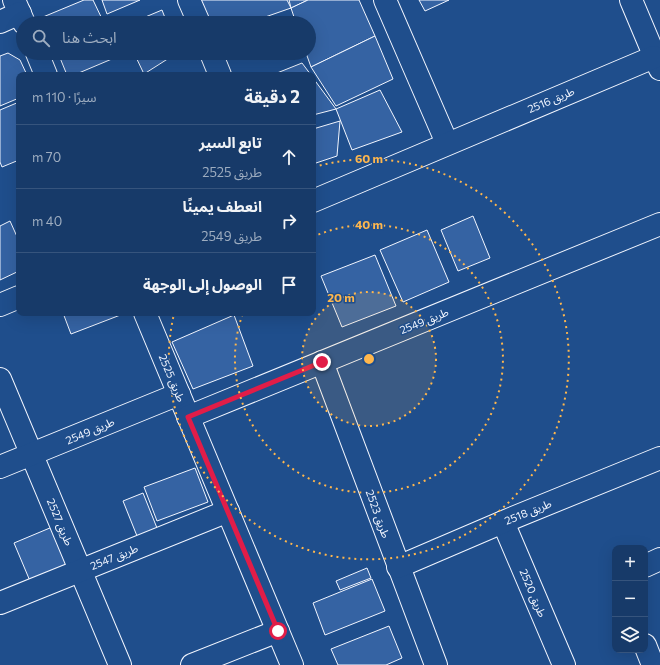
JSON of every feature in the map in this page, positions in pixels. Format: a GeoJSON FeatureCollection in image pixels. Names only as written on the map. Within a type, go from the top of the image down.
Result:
{"type":"FeatureCollection","features":[{"type":"Feature","properties":{"kind":"street"},"geometry":{"type":"LineString","coordinates":[[189,0],[196,16]]}},
{"type":"Feature","properties":{"kind":"street"},"geometry":{"type":"LineString","coordinates":[[385,0],[447,143]]}},
{"type":"Feature","properties":{"kind":"street"},"geometry":{"type":"LineString","coordinates":[[631,0],[657,63]]}},
{"type":"Feature","properties":{"kind":"street"},"geometry":{"type":"LineString","coordinates":[[0,22],[20,12]]}},
{"type":"Feature","properties":{"kind":"street"},"geometry":{"type":"LineString","coordinates":[[40,60],[45,72]]}},
{"type":"Feature","properties":{"kind":"street"},"geometry":{"type":"LineString","coordinates":[[214,60],[219,72]]}},
{"type":"Feature","properties":{"kind":"street","name":"طريق 2516"},"geometry":{"type":"LineString","coordinates":[[316,199],[447,143],[657,63]]}},
{"type":"Feature","properties":{"kind":"street","name":"طريق 2549"},"geometry":{"type":"LineString","coordinates":[[188,417],[660,224]]}},
{"type":"Feature","properties":{"kind":"street"},"geometry":{"type":"LineString","coordinates":[[0,305],[16,298]]}},
{"type":"Feature","properties":{"kind":"street","name":"طريق 2525"},"geometry":{"type":"LineString","coordinates":[[146,316],[292,665]]}},
{"type":"Feature","properties":{"kind":"street","name":"طريق 2523"},"geometry":{"type":"LineString","coordinates":[[322,362],[436,665]]}},
{"type":"Feature","properties":{"kind":"street","name":"طريق 2527"},"geometry":{"type":"LineString","coordinates":[[0,379],[120,665]]}},
{"type":"Feature","properties":{"kind":"street","name":"طريق 2549"},"geometry":{"type":"LineString","coordinates":[[0,467],[179,394]]}},
{"type":"Feature","properties":{"kind":"street","name":"طريق 2518"},"geometry":{"type":"LineString","coordinates":[[398,567],[503,522],[660,458]]}},
{"type":"Feature","properties":{"kind":"street","name":"طريق 2547"},"geometry":{"type":"LineString","coordinates":[[0,603],[228,511]]}},
{"type":"Feature","properties":{"kind":"street","name":"طريق 2520"},"geometry":{"type":"LineString","coordinates":[[503,522],[564,665]]}},
{"type":"Feature","properties":{"kind":"street"},"geometry":{"type":"LineString","coordinates":[[648,565],[660,559]]}},
{"type":"Feature","properties":{"kind":"street"},"geometry":{"type":"LineString","coordinates":[[192,665],[278,631]]}},
{"type":"Feature","properties":{"kind":"street"},"geometry":{"type":"LineString","coordinates":[[648,652],[653,665]]}},
{"type":"Feature","properties":{"kind":"building"},"geometry":{"type":"Polygon","coordinates":[[[84,0],[93,0],[101,16],[45,16],[84,0]]]}},
{"type":"Feature","properties":{"kind":"building"},"geometry":{"type":"Polygon","coordinates":[[[102,0],[140,0],[107,14],[102,0]]]}},
{"type":"Feature","properties":{"kind":"building"},"geometry":{"type":"Polygon","coordinates":[[[198,0],[287,0],[291,8],[268,16],[204,16],[198,0]]]}},
{"type":"Feature","properties":{"kind":"building"},"geometry":{"type":"Polygon","coordinates":[[[289,0],[308,0],[291,8],[289,0]]]}},
{"type":"Feature","properties":{"kind":"building"},"geometry":{"type":"Polygon","coordinates":[[[308,0],[359,0],[375,36],[311,67],[308,60],[316,60],[316,16],[294,16],[291,8],[308,0]]]}},
{"type":"Feature","properties":{"kind":"building"},"geometry":{"type":"Polygon","coordinates":[[[419,0],[449,0],[425,11],[419,0]]]}},
{"type":"Feature","properties":{"kind":"building"},"geometry":{"type":"Polygon","coordinates":[[[162,10],[164,16],[148,16],[162,10]]]}},
{"type":"Feature","properties":{"kind":"building"},"geometry":{"type":"Polygon","coordinates":[[[375,36],[393,79],[336,106],[316,75],[316,72],[314,72],[311,67],[375,36]]]}},
{"type":"Feature","properties":{"kind":"building"},"geometry":{"type":"Polygon","coordinates":[[[8,53],[16,58],[16,60],[20,60],[26,72],[16,72],[16,99],[0,106],[0,56],[8,53]]]}},
{"type":"Feature","properties":{"kind":"building"},"geometry":{"type":"Polygon","coordinates":[[[61,60],[110,60],[81,72],[66,72],[61,60]]]}},
{"type":"Feature","properties":{"kind":"building"},"geometry":{"type":"Polygon","coordinates":[[[137,60],[166,60],[147,72],[143,72],[137,60]]]}},
{"type":"Feature","properties":{"kind":"building"},"geometry":{"type":"Polygon","coordinates":[[[302,63],[309,72],[280,72],[302,63]]]}},
{"type":"Feature","properties":{"kind":"building"},"geometry":{"type":"Polygon","coordinates":[[[316,82],[336,109],[316,114],[316,82]]]}},
{"type":"Feature","properties":{"kind":"building"},"geometry":{"type":"Polygon","coordinates":[[[380,90],[402,132],[352,150],[336,109],[380,90]]]}},
{"type":"Feature","properties":{"kind":"building"},"geometry":{"type":"Polygon","coordinates":[[[16,103],[16,161],[2,167],[0,162],[0,110],[16,103]]]}},
{"type":"Feature","properties":{"kind":"building"},"geometry":{"type":"Polygon","coordinates":[[[340,121],[337,156],[316,163],[316,128],[340,121]]]}},
{"type":"Feature","properties":{"kind":"building"},"geometry":{"type":"Polygon","coordinates":[[[473,216],[490,258],[458,271],[441,230],[473,216]]]}},
{"type":"Feature","properties":{"kind":"building"},"geometry":{"type":"Polygon","coordinates":[[[10,221],[16,234],[16,272],[0,280],[0,226],[10,221]]]}},
{"type":"Feature","properties":{"kind":"building"},"geometry":{"type":"Polygon","coordinates":[[[427,230],[449,282],[403,302],[380,250],[427,230]]]}},
{"type":"Feature","properties":{"kind":"building"},"geometry":{"type":"Polygon","coordinates":[[[375,255],[396,306],[342,327],[321,276],[375,255]]]}},
{"type":"Feature","properties":{"kind":"building"},"geometry":{"type":"Polygon","coordinates":[[[64,316],[118,316],[71,334],[64,316]]]}},
{"type":"Feature","properties":{"kind":"building"},"geometry":{"type":"Polygon","coordinates":[[[234,316],[253,366],[193,389],[172,342],[234,316]]]}},
{"type":"Feature","properties":{"kind":"building"},"geometry":{"type":"Polygon","coordinates":[[[195,468],[208,502],[157,521],[144,487],[195,468]]]}},
{"type":"Feature","properties":{"kind":"building"},"geometry":{"type":"Polygon","coordinates":[[[143,493],[159,533],[139,541],[123,501],[143,493]]]}},
{"type":"Feature","properties":{"kind":"building"},"geometry":{"type":"Polygon","coordinates":[[[57,525],[73,563],[30,581],[14,543],[57,525]]]}},
{"type":"Feature","properties":{"kind":"building"},"geometry":{"type":"Polygon","coordinates":[[[367,568],[371,578],[340,590],[336,581],[367,568]]]}},
{"type":"Feature","properties":{"kind":"building"},"geometry":{"type":"Polygon","coordinates":[[[372,579],[385,611],[325,635],[313,603],[372,579]]]}},
{"type":"Feature","properties":{"kind":"building"},"geometry":{"type":"Polygon","coordinates":[[[389,626],[402,658],[386,665],[338,665],[331,649],[389,626]]]}},
{"type":"Feature","properties":{"kind":"route"},"geometry":{"type":"LineString","coordinates":[[278,631],[188,417],[322,362]]}}]}
